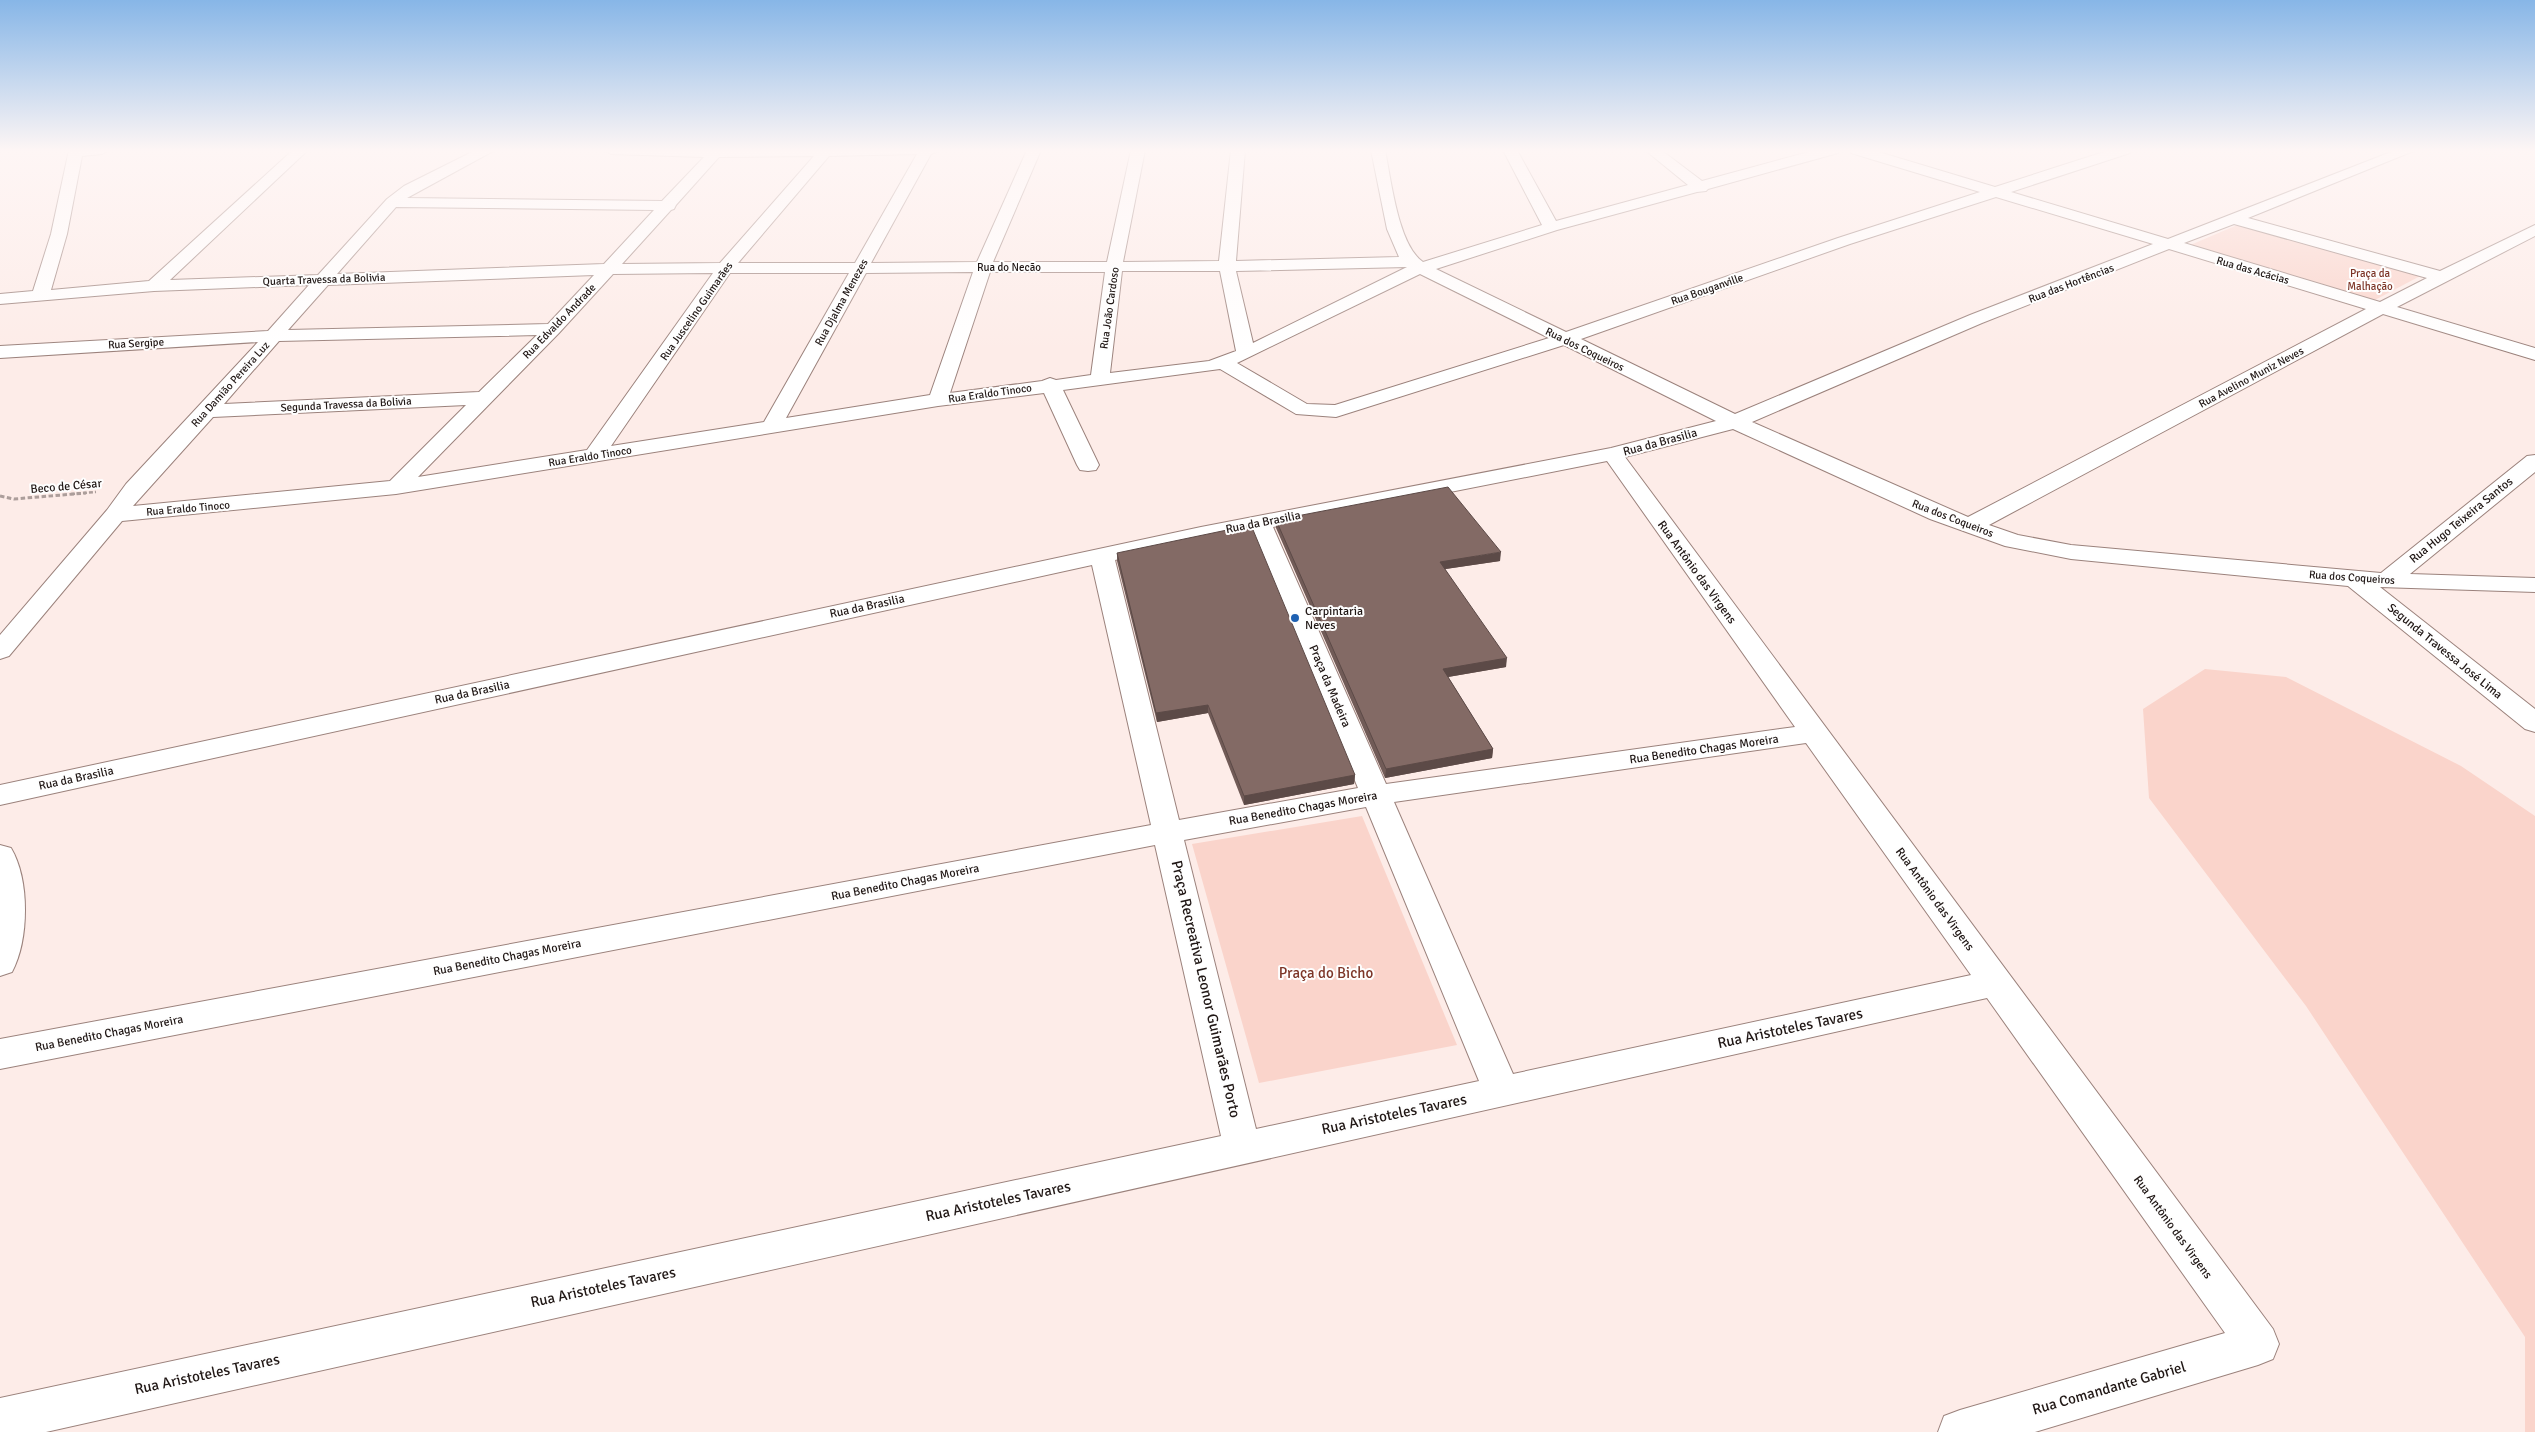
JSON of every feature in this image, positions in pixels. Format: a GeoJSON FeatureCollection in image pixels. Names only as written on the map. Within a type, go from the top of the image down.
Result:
{"type":"FeatureCollection","features":[{"type":"Feature","properties":{"kind":"street"},"geometry":{"type":"LineString","coordinates":[[41,294],[63,217]]}},
{"type":"Feature","properties":{"kind":"street"},"geometry":{"type":"LineString","coordinates":[[154,286],[228,217]]}},
{"type":"Feature","properties":{"kind":"street","name":"Rua Damião Pereira Luz"},"geometry":{"type":"LineString","coordinates":[[0,651],[115,515],[134,489],[207,411],[379,217]]}},
{"type":"Feature","properties":{"kind":"street","name":"Rua Edvaldo Andrade"},"geometry":{"type":"LineString","coordinates":[[396,487],[553,328],[658,217]]}},
{"type":"Feature","properties":{"kind":"street","name":"Rua Juscelino Guimarães"},"geometry":{"type":"LineString","coordinates":[[594,456],[725,268],[769,217]]}},
{"type":"Feature","properties":{"kind":"street","name":"Rua Djalma Menezes"},"geometry":{"type":"LineString","coordinates":[[771,427],[888,217]]}},
{"type":"Feature","properties":{"kind":"street"},"geometry":{"type":"LineString","coordinates":[[938,400],[983,267],[1005,217]]}},
{"type":"Feature","properties":{"kind":"street","name":"Rua João Cardoso"},"geometry":{"type":"LineString","coordinates":[[1100,378],[1114,266],[1124,217]]}},
{"type":"Feature","properties":{"kind":"street"},"geometry":{"type":"LineString","coordinates":[[1232,217],[1227,266],[1246,353]]}},
{"type":"Feature","properties":{"kind":"street"},"geometry":{"type":"LineString","coordinates":[[1393,217],[1398,242],[1416,265]]}},
{"type":"Feature","properties":{"kind":"street"},"geometry":{"type":"LineString","coordinates":[[1546,217],[1551,227]]}},
{"type":"Feature","properties":{"kind":"street","name":"Rua Eraldo Tinoco"},"geometry":{"type":"LineString","coordinates":[[115,515],[396,487],[938,400],[1223,363],[1416,265],[1590,217]]}},
{"type":"Feature","properties":{"kind":"street","name":"Rua Bouganville"},"geometry":{"type":"LineString","coordinates":[[1223,363],[1308,412],[1336,411],[1564,338],[1919,217]]}},
{"type":"Feature","properties":{"kind":"street","name":"Rua das Acácias"},"geometry":{"type":"LineString","coordinates":[[2077,217],[2535,354]]}},
{"type":"Feature","properties":{"kind":"street","name":"Rua das Hortências"},"geometry":{"type":"LineString","coordinates":[[1735,422],[1976,320],[2240,217]]}},
{"type":"Feature","properties":{"kind":"street"},"geometry":{"type":"LineString","coordinates":[[2234,219],[2442,277]]}},
{"type":"Feature","properties":{"kind":"street","name":"Rua Avelino Muniz Neves"},"geometry":{"type":"LineString","coordinates":[[1969,526],[2381,308],[2535,230]]}},
{"type":"Feature","properties":{"kind":"street","name":"Rua do Necão"},"geometry":{"type":"LineString","coordinates":[[608,269],[1416,265]]}},
{"type":"Feature","properties":{"kind":"street","name":"Rua dos Coqueiros"},"geometry":{"type":"LineString","coordinates":[[1416,265],[1735,422],[1854,477],[1969,526],[2013,540],[2071,552],[2355,579],[2535,585]]}},
{"type":"Feature","properties":{"kind":"street","name":"Quarta Travessa da Bolivia"},"geometry":{"type":"LineString","coordinates":[[0,299],[41,294],[154,286],[608,269]]}},
{"type":"Feature","properties":{"kind":"street","name":"Rua Sergipe"},"geometry":{"type":"LineString","coordinates":[[0,352],[273,336],[553,328]]}},
{"type":"Feature","properties":{"kind":"street"},"geometry":{"type":"LineString","coordinates":[[1050,384],[1088,465]]}},
{"type":"Feature","properties":{"kind":"street","name":"Segunda Travessa da Bolivia"},"geometry":{"type":"LineString","coordinates":[[207,411],[485,398]]}},
{"type":"Feature","properties":{"kind":"street","name":"Rua da Brasilia"},"geometry":{"type":"LineString","coordinates":[[0,794],[1102,556],[1612,454],[1735,422]]}},
{"type":"Feature","properties":{"kind":"street","name":"Rua Antônio das Virgens"},"geometry":{"type":"LineString","coordinates":[[1612,454],[2258,1344]]}},
{"type":"Feature","properties":{"kind":"street","name":"Rua Hugo Teixeira Santos"},"geometry":{"type":"LineString","coordinates":[[2387,580],[2535,460]]}},
{"type":"Feature","properties":{"kind":"street","name":"Praça da Madeira"},"geometry":{"type":"LineString","coordinates":[[1260,523],[1377,795]]}},
{"type":"Feature","properties":{"kind":"street"},"geometry":{"type":"LineString","coordinates":[[1102,556],[1169,832]]}},
{"type":"Feature","properties":{"kind":"street","name":"Segunda Travessa José Lima"},"geometry":{"type":"LineString","coordinates":[[2355,579],[2535,723]]}},
{"type":"Feature","properties":{"kind":"street","name":"Rua Benedito Chagas Moreira"},"geometry":{"type":"LineString","coordinates":[[0,1054],[1169,832],[1377,795],[1814,733]]}},
{"type":"Feature","properties":{"kind":"street"},"geometry":{"type":"LineString","coordinates":[[1377,795],[1502,1091]]}},
{"type":"Feature","properties":{"kind":"street","name":"Praça Recreativa Leonor Guimarães Porto"},"geometry":{"type":"LineString","coordinates":[[1169,832],[1242,1147]]}},
{"type":"Feature","properties":{"kind":"street"},"geometry":{"type":"LineString","coordinates":[[0,856],[5,865],[8,902],[0,963]]}},
{"type":"Feature","properties":{"kind":"street","name":"Rua Aristoteles Tavares"},"geometry":{"type":"LineString","coordinates":[[0,1420],[1997,983]]}},
{"type":"Feature","properties":{"kind":"street","name":"Rua Comandante Gabriel"},"geometry":{"type":"LineString","coordinates":[[1960,1432],[2258,1344]]}},
{"type":"Feature","properties":{"kind":"path","name":"Beco de César"},"geometry":{"type":"LineString","coordinates":[[0,496],[14,499],[134,489]]}},
{"type":"Feature","properties":{"kind":"green space","name":"Praça da Malhação"},"geometry":{"type":"Polygon","coordinates":[[[2242,223],[2424,274],[2373,301],[2188,246],[2242,223]]]}},
{"type":"Feature","properties":{"kind":"green space"},"geometry":{"type":"Polygon","coordinates":[[[2205,669],[2286,677],[2461,766],[2535,816],[2535,1432],[2525,1432],[2525,1337],[2306,1006],[2149,798],[2143,709],[2205,669]]]}},
{"type":"Feature","properties":{"kind":"green space","name":"Praça do Bicho"},"geometry":{"type":"Polygon","coordinates":[[[1362,816],[1457,1045],[1259,1083],[1192,844],[1362,816]]]}},
{"type":"Feature","properties":{"kind":"building"},"geometry":{"type":"Polygon","coordinates":[[[1448,487],[1501,552],[1440,562],[1507,658],[1443,669],[1493,749],[1386,769],[1276,520],[1448,487]]]}},
{"type":"Feature","properties":{"kind":"building"},"geometry":{"type":"Polygon","coordinates":[[[1251,525],[1355,775],[1244,796],[1208,705],[1156,713],[1117,553],[1251,525]]]}},
{"type":"Feature","properties":{"kind":"place","name":"Carpintaria Neves"},"geometry":{"type":"Point","coordinates":[1295,618]}}]}
